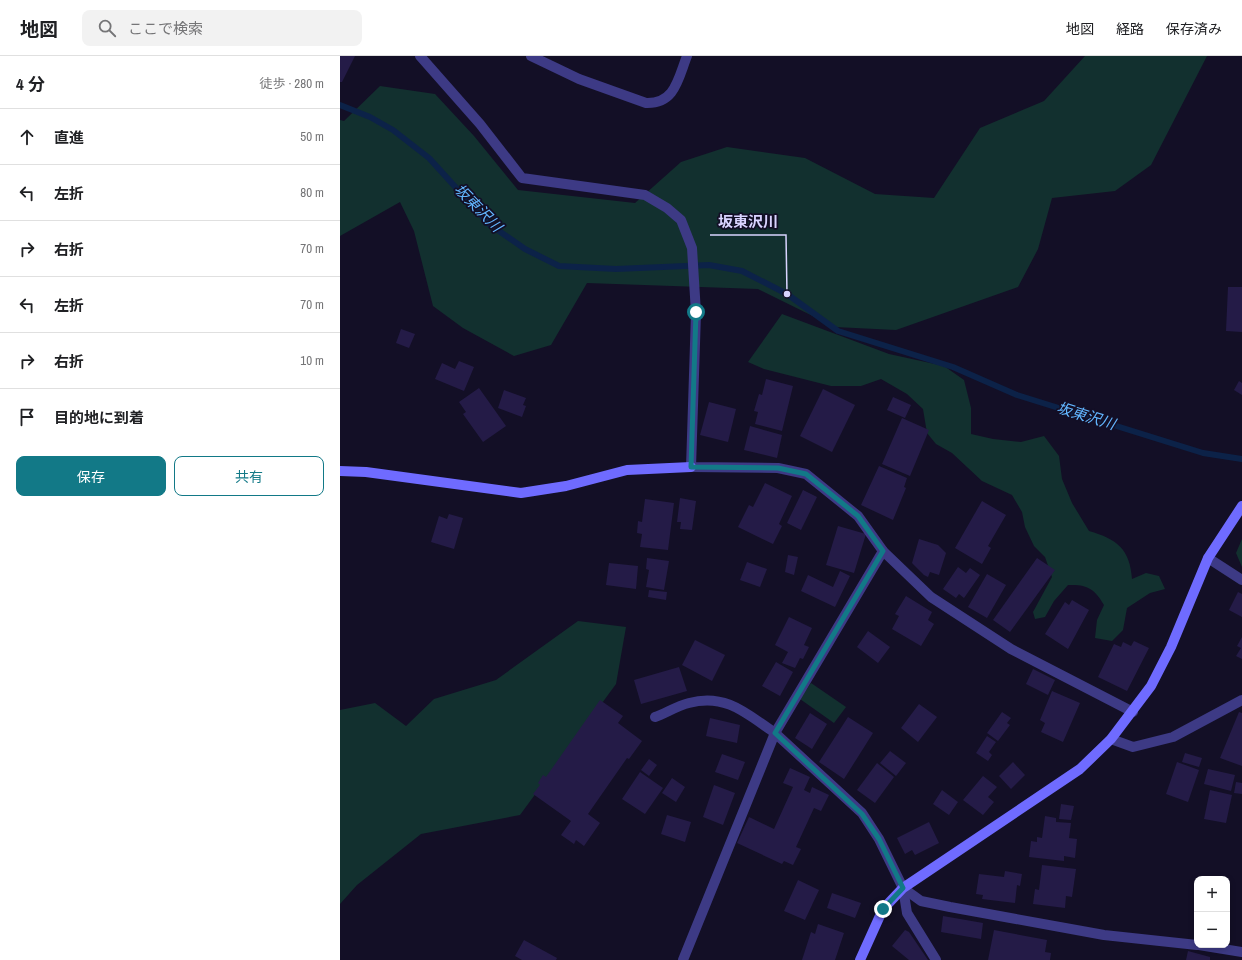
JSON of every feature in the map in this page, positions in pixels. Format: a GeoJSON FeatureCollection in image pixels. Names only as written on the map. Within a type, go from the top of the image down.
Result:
{"type":"FeatureCollection","features":[{"type":"Feature","properties":{"kind":"street"},"geometry":{"type":"LineString","coordinates":[[420,56],[480,124],[522,178],[645,196],[667,208],[681,220],[692,248],[696,312],[691,467]]}},
{"type":"Feature","properties":{"kind":"street"},"geometry":{"type":"LineString","coordinates":[[531,56],[579,79],[646,103],[656,103],[666,100],[675,86],[687,56]]}},
{"type":"Feature","properties":{"kind":"street"},"geometry":{"type":"LineString","coordinates":[[340,471],[366,472],[520,493],[566,486],[627,470],[691,467],[778,468],[806,474],[858,516],[883,551],[931,597],[1011,649],[1133,712]]}},
{"type":"Feature","properties":{"kind":"street"},"geometry":{"type":"LineString","coordinates":[[860,960],[883,909],[903,888],[1080,769],[1111,739],[1133,712],[1151,686],[1171,647],[1208,558],[1242,506]]}},
{"type":"Feature","properties":{"kind":"street"},"geometry":{"type":"LineString","coordinates":[[684,960],[775,733],[883,551]]}},
{"type":"Feature","properties":{"kind":"street"},"geometry":{"type":"LineString","coordinates":[[1208,558],[1242,580]]}},
{"type":"Feature","properties":{"kind":"street"},"geometry":{"type":"LineString","coordinates":[[655,717],[689,703],[717,700],[735,706],[775,733],[862,814],[879,839],[903,888],[907,913],[936,960]]}},
{"type":"Feature","properties":{"kind":"street"},"geometry":{"type":"LineString","coordinates":[[1111,739],[1133,747],[1173,737],[1242,700]]}},
{"type":"Feature","properties":{"kind":"street"},"geometry":{"type":"LineString","coordinates":[[903,888],[921,901],[950,907],[1104,935],[1194,945]]}},
{"type":"Feature","properties":{"kind":"street"},"geometry":{"type":"LineString","coordinates":[[1217,948],[1242,952]]}},
{"type":"Feature","properties":{"kind":"green space"},"geometry":{"type":"Polygon","coordinates":[[[1085,56],[1207,56],[1151,165],[1115,191],[1052,198],[1038,249],[1018,287],[896,330],[835,327],[758,289],[587,283],[551,345],[514,356],[463,328],[433,306],[414,231],[400,202],[340,236],[340,120],[344,121],[380,86],[435,94],[474,136],[518,190],[635,203],[681,162],[727,147],[805,158],[875,194],[934,198],[980,128],[1044,101],[1085,56]]]}},
{"type":"Feature","properties":{"kind":"green space"},"geometry":{"type":"Polygon","coordinates":[[[782,314],[889,354],[944,366],[964,380],[971,408],[971,434],[993,439],[1021,442],[1044,436],[1059,456],[1062,479],[1072,503],[1089,531],[1107,538],[1120,547],[1128,560],[1132,579],[1146,573],[1159,576],[1165,589],[1150,593],[1127,608],[1123,630],[1112,641],[1095,638],[1097,620],[1104,605],[1094,591],[1080,585],[1068,585],[1054,601],[1045,617],[1035,619],[1033,612],[1052,577],[1045,557],[1034,546],[1025,527],[1022,512],[1012,495],[982,481],[952,453],[936,444],[927,433],[923,409],[907,394],[881,379],[861,386],[831,386],[764,369],[748,362],[782,314]]]}},
{"type":"Feature","properties":{"kind":"green space"},"geometry":{"type":"Polygon","coordinates":[[[1242,539],[1242,567],[1236,553],[1242,539]]]}},
{"type":"Feature","properties":{"kind":"green space"},"geometry":{"type":"Polygon","coordinates":[[[578,621],[626,627],[616,684],[520,815],[421,834],[357,885],[340,904],[340,710],[375,703],[406,726],[434,699],[496,680],[578,621]]]}},
{"type":"Feature","properties":{"kind":"green space"},"geometry":{"type":"Polygon","coordinates":[[[811,683],[846,707],[834,723],[800,699],[811,683]]]}},
{"type":"Feature","properties":{"kind":"building"},"geometry":{"type":"Polygon","coordinates":[[[340,56],[355,56],[342,82],[340,82],[340,56]]]}},
{"type":"Feature","properties":{"kind":"building"},"geometry":{"type":"Polygon","coordinates":[[[1228,287],[1242,287],[1242,332],[1226,331],[1228,287]]]}},
{"type":"Feature","properties":{"kind":"building"},"geometry":{"type":"Polygon","coordinates":[[[401,329],[415,334],[409,348],[396,343],[401,329]]]}},
{"type":"Feature","properties":{"kind":"building"},"geometry":{"type":"Polygon","coordinates":[[[459,361],[474,367],[464,391],[435,379],[442,363],[455,369],[459,361]]]}},
{"type":"Feature","properties":{"kind":"building"},"geometry":{"type":"Polygon","coordinates":[[[766,379],[793,386],[782,431],[755,424],[758,412],[754,411],[759,394],[762,395],[766,379]]]}},
{"type":"Feature","properties":{"kind":"building"},"geometry":{"type":"Polygon","coordinates":[[[1239,381],[1242,383],[1242,395],[1234,390],[1239,381]]]}},
{"type":"Feature","properties":{"kind":"building"},"geometry":{"type":"Polygon","coordinates":[[[479,388],[506,426],[483,442],[463,414],[466,412],[459,402],[479,388]]]}},
{"type":"Feature","properties":{"kind":"building"},"geometry":{"type":"Polygon","coordinates":[[[823,389],[855,405],[832,452],[800,436],[823,389]]]}},
{"type":"Feature","properties":{"kind":"building"},"geometry":{"type":"Polygon","coordinates":[[[504,390],[526,398],[523,405],[526,406],[522,417],[498,408],[504,390]]]}},
{"type":"Feature","properties":{"kind":"building"},"geometry":{"type":"Polygon","coordinates":[[[893,397],[911,405],[905,418],[887,410],[893,397]]]}},
{"type":"Feature","properties":{"kind":"building"},"geometry":{"type":"Polygon","coordinates":[[[709,402],[736,409],[728,442],[700,435],[709,402]]]}},
{"type":"Feature","properties":{"kind":"building"},"geometry":{"type":"Polygon","coordinates":[[[902,418],[929,430],[910,476],[882,464],[902,418]]]}},
{"type":"Feature","properties":{"kind":"building"},"geometry":{"type":"Polygon","coordinates":[[[750,426],[782,435],[777,458],[744,450],[750,426]]]}},
{"type":"Feature","properties":{"kind":"building"},"geometry":{"type":"Polygon","coordinates":[[[879,466],[907,478],[904,487],[906,488],[893,520],[861,505],[879,466]]]}},
{"type":"Feature","properties":{"kind":"building"},"geometry":{"type":"Polygon","coordinates":[[[765,483],[792,496],[779,524],[782,526],[773,544],[738,527],[749,505],[753,507],[765,483]]]}},
{"type":"Feature","properties":{"kind":"building"},"geometry":{"type":"Polygon","coordinates":[[[803,490],[817,497],[801,530],[787,523],[803,490]]]}},
{"type":"Feature","properties":{"kind":"building"},"geometry":{"type":"Polygon","coordinates":[[[680,498],[696,501],[692,530],[680,529],[681,522],[677,522],[680,498]]]}},
{"type":"Feature","properties":{"kind":"building"},"geometry":{"type":"Polygon","coordinates":[[[645,499],[674,503],[668,550],[640,547],[642,534],[637,533],[638,521],[642,522],[645,499]]]}},
{"type":"Feature","properties":{"kind":"building"},"geometry":{"type":"Polygon","coordinates":[[[982,501],[1006,515],[988,546],[991,548],[982,564],[955,548],[982,501]]]}},
{"type":"Feature","properties":{"kind":"building"},"geometry":{"type":"Polygon","coordinates":[[[449,514],[463,518],[454,549],[431,542],[439,516],[447,519],[449,514]]]}},
{"type":"Feature","properties":{"kind":"building"},"geometry":{"type":"Polygon","coordinates":[[[838,526],[866,534],[854,573],[826,565],[838,526]]]}},
{"type":"Feature","properties":{"kind":"building"},"geometry":{"type":"Polygon","coordinates":[[[919,539],[938,545],[946,553],[939,575],[930,572],[928,577],[912,563],[919,539]]]}},
{"type":"Feature","properties":{"kind":"building"},"geometry":{"type":"Polygon","coordinates":[[[788,555],[798,557],[794,575],[785,572],[788,555]]]}},
{"type":"Feature","properties":{"kind":"building"},"geometry":{"type":"Polygon","coordinates":[[[647,558],[669,561],[664,590],[646,587],[649,570],[646,569],[647,558]]]}},
{"type":"Feature","properties":{"kind":"building"},"geometry":{"type":"Polygon","coordinates":[[[1037,558],[1055,570],[1010,632],[993,620],[1037,558]]]}},
{"type":"Feature","properties":{"kind":"building"},"geometry":{"type":"Polygon","coordinates":[[[747,562],[767,569],[760,587],[740,580],[747,562]]]}},
{"type":"Feature","properties":{"kind":"building"},"geometry":{"type":"Polygon","coordinates":[[[609,563],[638,566],[636,589],[606,585],[609,563]]]}},
{"type":"Feature","properties":{"kind":"building"},"geometry":{"type":"Polygon","coordinates":[[[958,567],[966,573],[970,568],[980,575],[964,598],[959,594],[956,598],[943,589],[958,567]]]}},
{"type":"Feature","properties":{"kind":"building"},"geometry":{"type":"Polygon","coordinates":[[[840,571],[850,576],[835,607],[801,591],[808,575],[833,587],[840,571]]]}},
{"type":"Feature","properties":{"kind":"building"},"geometry":{"type":"Polygon","coordinates":[[[987,574],[1006,585],[987,618],[968,607],[987,574]]]}},
{"type":"Feature","properties":{"kind":"building"},"geometry":{"type":"Polygon","coordinates":[[[649,590],[667,592],[666,600],[648,597],[649,590]]]}},
{"type":"Feature","properties":{"kind":"building"},"geometry":{"type":"Polygon","coordinates":[[[1238,592],[1242,594],[1242,617],[1229,610],[1238,592]]]}},
{"type":"Feature","properties":{"kind":"building"},"geometry":{"type":"Polygon","coordinates":[[[906,596],[932,612],[928,620],[934,624],[921,646],[892,629],[899,616],[895,614],[906,596]]]}},
{"type":"Feature","properties":{"kind":"building"},"geometry":{"type":"Polygon","coordinates":[[[1072,600],[1089,610],[1068,649],[1045,634],[1065,602],[1069,605],[1072,600]]]}},
{"type":"Feature","properties":{"kind":"building"},"geometry":{"type":"Polygon","coordinates":[[[789,617],[812,628],[804,645],[809,647],[803,659],[800,658],[795,668],[782,663],[788,652],[775,645],[789,617]]]}},
{"type":"Feature","properties":{"kind":"building"},"geometry":{"type":"Polygon","coordinates":[[[868,631],[890,647],[878,663],[857,647],[868,631]]]}},
{"type":"Feature","properties":{"kind":"building"},"geometry":{"type":"Polygon","coordinates":[[[1242,637],[1242,659],[1236,656],[1241,648],[1237,646],[1242,637]]]}},
{"type":"Feature","properties":{"kind":"building"},"geometry":{"type":"Polygon","coordinates":[[[695,640],[725,655],[712,681],[682,665],[695,640]]]}},
{"type":"Feature","properties":{"kind":"building"},"geometry":{"type":"Polygon","coordinates":[[[1134,641],[1149,648],[1127,691],[1098,677],[1114,644],[1121,647],[1123,642],[1131,646],[1134,641]]]}},
{"type":"Feature","properties":{"kind":"building"},"geometry":{"type":"Polygon","coordinates":[[[776,662],[793,672],[780,696],[762,686],[776,662]]]}},
{"type":"Feature","properties":{"kind":"building"},"geometry":{"type":"Polygon","coordinates":[[[679,667],[687,691],[641,704],[634,680],[679,667]]]}},
{"type":"Feature","properties":{"kind":"building"},"geometry":{"type":"Polygon","coordinates":[[[1033,669],[1055,680],[1048,695],[1026,684],[1033,669]]]}},
{"type":"Feature","properties":{"kind":"building"},"geometry":{"type":"Polygon","coordinates":[[[1052,691],[1080,703],[1063,742],[1041,732],[1045,723],[1040,720],[1052,691]]]}},
{"type":"Feature","properties":{"kind":"building"},"geometry":{"type":"Polygon","coordinates":[[[600,700],[623,716],[618,723],[642,741],[629,759],[627,758],[588,814],[600,823],[584,846],[576,840],[574,844],[561,835],[571,821],[533,794],[540,785],[538,783],[543,775],[546,777],[600,700]]]}},
{"type":"Feature","properties":{"kind":"building"},"geometry":{"type":"Polygon","coordinates":[[[919,704],[937,717],[918,742],[901,728],[919,704]]]}},
{"type":"Feature","properties":{"kind":"building"},"geometry":{"type":"Polygon","coordinates":[[[1002,712],[1011,718],[1007,723],[1010,725],[998,741],[987,733],[1002,712]]]}},
{"type":"Feature","properties":{"kind":"building"},"geometry":{"type":"Polygon","coordinates":[[[1239,712],[1242,713],[1242,766],[1220,758],[1239,712]]]}},
{"type":"Feature","properties":{"kind":"building"},"geometry":{"type":"Polygon","coordinates":[[[810,713],[827,724],[812,749],[795,738],[810,713]]]}},
{"type":"Feature","properties":{"kind":"building"},"geometry":{"type":"Polygon","coordinates":[[[848,717],[873,733],[844,779],[819,762],[848,717]]]}},
{"type":"Feature","properties":{"kind":"building"},"geometry":{"type":"Polygon","coordinates":[[[710,718],[740,725],[737,743],[706,736],[710,718]]]}},
{"type":"Feature","properties":{"kind":"building"},"geometry":{"type":"Polygon","coordinates":[[[987,736],[996,742],[989,752],[992,755],[988,761],[976,753],[987,736]]]}},
{"type":"Feature","properties":{"kind":"building"},"geometry":{"type":"Polygon","coordinates":[[[890,751],[906,763],[896,776],[880,763],[890,751]]]}},
{"type":"Feature","properties":{"kind":"building"},"geometry":{"type":"Polygon","coordinates":[[[1185,753],[1202,758],[1199,767],[1182,762],[1185,753]]]}},
{"type":"Feature","properties":{"kind":"building"},"geometry":{"type":"Polygon","coordinates":[[[722,754],[745,762],[738,780],[715,772],[722,754]]]}},
{"type":"Feature","properties":{"kind":"building"},"geometry":{"type":"Polygon","coordinates":[[[649,759],[657,765],[649,776],[641,770],[649,759]]]}},
{"type":"Feature","properties":{"kind":"building"},"geometry":{"type":"Polygon","coordinates":[[[1013,762],[1025,775],[1011,789],[999,776],[1013,762]]]}},
{"type":"Feature","properties":{"kind":"building"},"geometry":{"type":"Polygon","coordinates":[[[1177,762],[1199,770],[1188,802],[1166,794],[1177,762]]]}},
{"type":"Feature","properties":{"kind":"building"},"geometry":{"type":"Polygon","coordinates":[[[877,763],[894,777],[875,803],[857,790],[877,763]]]}},
{"type":"Feature","properties":{"kind":"building"},"geometry":{"type":"Polygon","coordinates":[[[790,768],[810,777],[804,790],[810,793],[812,787],[829,795],[821,811],[814,808],[796,847],[801,849],[793,865],[784,861],[782,864],[737,843],[749,817],[774,829],[793,787],[783,783],[790,768]]]}},
{"type":"Feature","properties":{"kind":"building"},"geometry":{"type":"Polygon","coordinates":[[[1208,769],[1235,775],[1231,791],[1204,784],[1208,769]]]}},
{"type":"Feature","properties":{"kind":"building"},"geometry":{"type":"Polygon","coordinates":[[[640,772],[663,788],[645,814],[622,799],[640,772]]]}},
{"type":"Feature","properties":{"kind":"building"},"geometry":{"type":"Polygon","coordinates":[[[983,776],[997,787],[988,797],[994,802],[983,815],[963,800],[983,776]]]}},
{"type":"Feature","properties":{"kind":"building"},"geometry":{"type":"Polygon","coordinates":[[[672,778],[685,787],[676,802],[662,793],[672,778]]]}},
{"type":"Feature","properties":{"kind":"building"},"geometry":{"type":"Polygon","coordinates":[[[1236,782],[1242,783],[1242,794],[1234,793],[1236,782]]]}},
{"type":"Feature","properties":{"kind":"building"},"geometry":{"type":"Polygon","coordinates":[[[714,785],[735,793],[723,825],[703,817],[714,785]]]}},
{"type":"Feature","properties":{"kind":"building"},"geometry":{"type":"Polygon","coordinates":[[[942,790],[958,802],[949,815],[933,804],[942,790]]]}},
{"type":"Feature","properties":{"kind":"building"},"geometry":{"type":"Polygon","coordinates":[[[1210,790],[1232,795],[1226,823],[1204,819],[1210,790]]]}},
{"type":"Feature","properties":{"kind":"building"},"geometry":{"type":"Polygon","coordinates":[[[1061,804],[1074,806],[1071,820],[1059,819],[1061,804]]]}},
{"type":"Feature","properties":{"kind":"building"},"geometry":{"type":"Polygon","coordinates":[[[667,815],[691,822],[685,842],[661,834],[667,815]]]}},
{"type":"Feature","properties":{"kind":"building"},"geometry":{"type":"Polygon","coordinates":[[[1045,816],[1056,818],[1056,822],[1071,823],[1069,838],[1077,839],[1075,858],[1064,856],[1064,861],[1029,857],[1031,841],[1037,842],[1037,837],[1042,838],[1045,816]]]}},
{"type":"Feature","properties":{"kind":"building"},"geometry":{"type":"Polygon","coordinates":[[[929,822],[939,843],[915,855],[912,850],[905,854],[897,838],[929,822]]]}},
{"type":"Feature","properties":{"kind":"building"},"geometry":{"type":"Polygon","coordinates":[[[1042,865],[1076,869],[1072,897],[1066,896],[1065,908],[1033,904],[1035,889],[1039,890],[1042,865]]]}},
{"type":"Feature","properties":{"kind":"building"},"geometry":{"type":"Polygon","coordinates":[[[1005,871],[1022,874],[1020,886],[1017,885],[1015,903],[982,899],[983,895],[976,894],[979,874],[1004,877],[1005,871]]]}},
{"type":"Feature","properties":{"kind":"building"},"geometry":{"type":"Polygon","coordinates":[[[798,880],[819,890],[805,920],[784,911],[798,880]]]}},
{"type":"Feature","properties":{"kind":"building"},"geometry":{"type":"Polygon","coordinates":[[[832,893],[861,903],[855,918],[827,908],[832,893]]]}},
{"type":"Feature","properties":{"kind":"building"},"geometry":{"type":"Polygon","coordinates":[[[943,916],[983,923],[981,939],[941,932],[943,916]]]}},
{"type":"Feature","properties":{"kind":"building"},"geometry":{"type":"Polygon","coordinates":[[[818,924],[844,933],[835,960],[802,960],[811,932],[815,934],[818,924]]]}},
{"type":"Feature","properties":{"kind":"building"},"geometry":{"type":"Polygon","coordinates":[[[905,930],[909,932],[928,960],[909,960],[892,946],[905,930]]]}},
{"type":"Feature","properties":{"kind":"building"},"geometry":{"type":"Polygon","coordinates":[[[994,930],[1047,940],[1045,952],[1051,953],[1050,960],[988,960],[994,930]]]}},
{"type":"Feature","properties":{"kind":"building"},"geometry":{"type":"Polygon","coordinates":[[[524,940],[557,958],[556,960],[522,960],[515,956],[524,940]]]}},
{"type":"Feature","properties":{"kind":"building"},"geometry":{"type":"Polygon","coordinates":[[[1188,951],[1210,957],[1210,960],[1186,960],[1188,951]]]}},
{"type":"Feature","properties":{"kind":"waterway","name":"坂東沢川"},"geometry":{"type":"LineString","coordinates":[[340,105],[370,117],[393,130],[429,158],[489,224],[525,249],[559,266],[616,269],[709,265],[742,271],[787,294],[838,331],[953,367],[1017,395],[1203,453],[1242,459]]}},
{"type":"Feature","properties":{"kind":"place","name":"坂東沢川"},"geometry":{"type":"Point","coordinates":[787,294]}},
{"type":"Feature","properties":{"kind":"route"},"geometry":{"type":"LineString","coordinates":[[696,312],[691,467],[778,468],[806,474],[858,516],[883,551],[775,733],[862,814],[879,839],[903,888],[883,909]]}}]}
